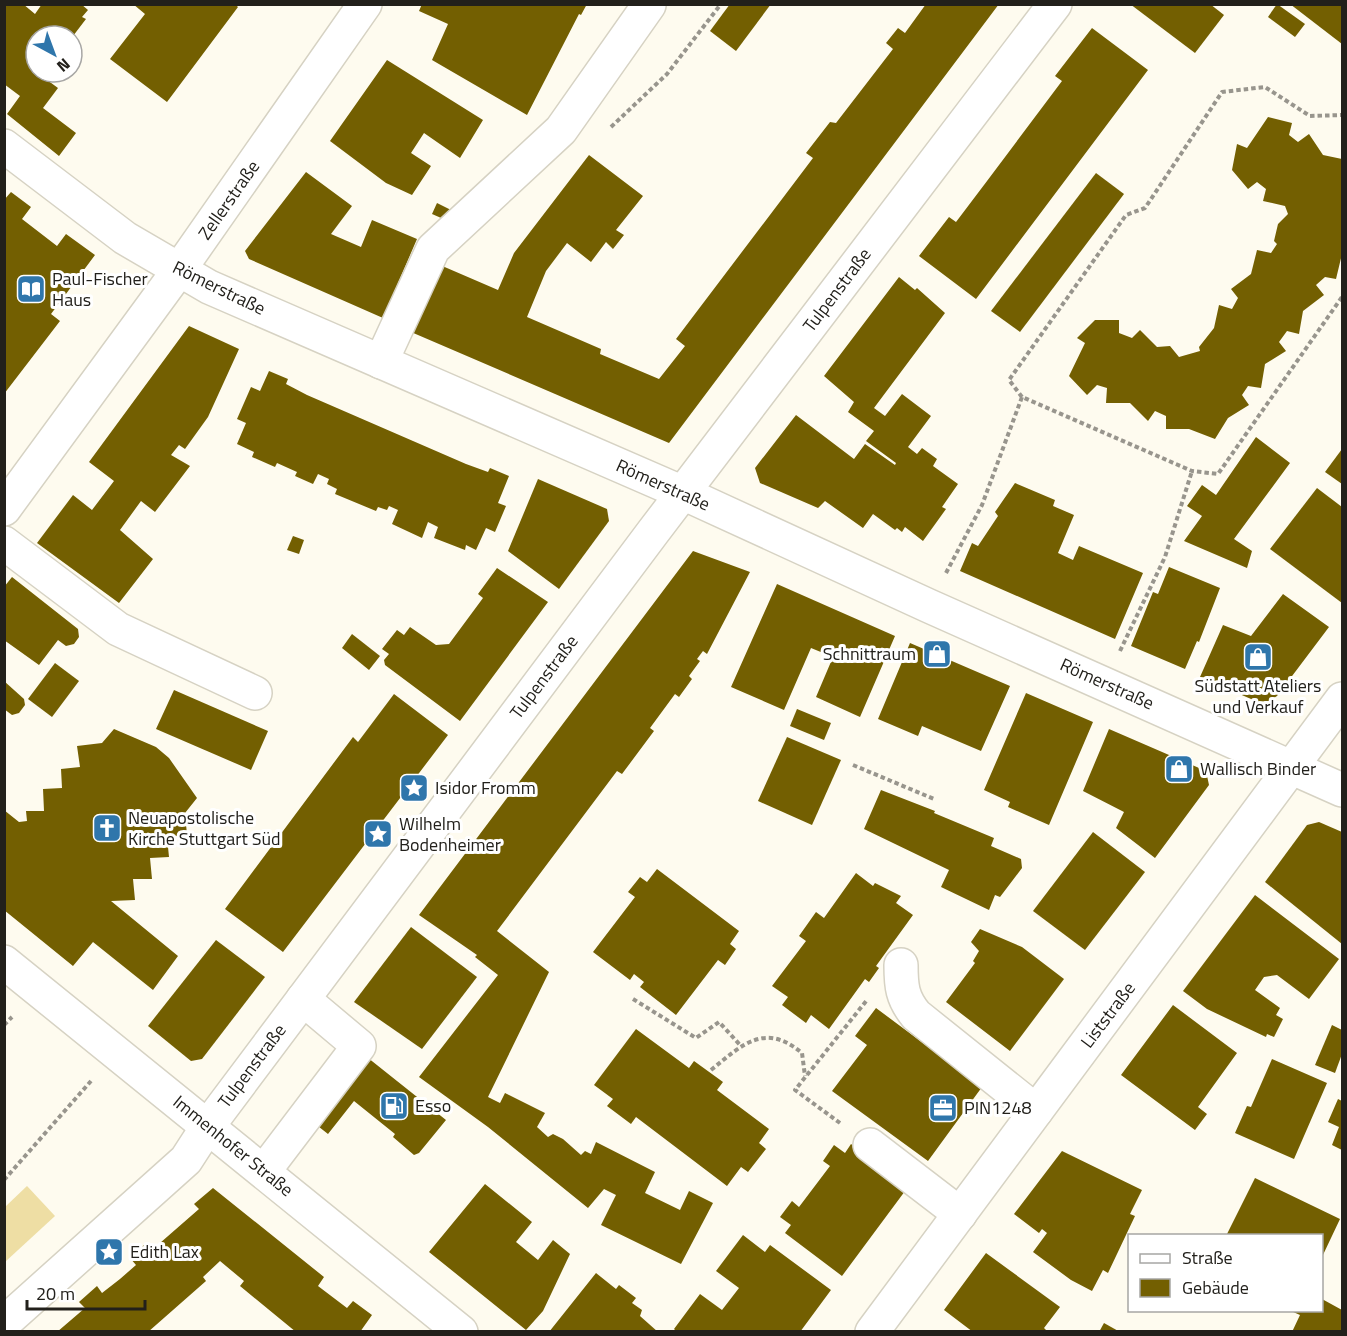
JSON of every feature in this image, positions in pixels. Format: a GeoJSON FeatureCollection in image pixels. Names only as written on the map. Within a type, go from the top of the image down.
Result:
{"type":"FeatureCollection","features":[{"type":"Feature","properties":{"kind":"street","name":"Zellerstraße"},"geometry":{"type":"LineString","coordinates":[[4,509],[179,270],[365,4]]}},
{"type":"Feature","properties":{"kind":"street","name":"Tulpenstraße"},"geometry":{"type":"LineString","coordinates":[[4,1323],[186,1160],[208,1126],[683,493],[1055,4]]}},
{"type":"Feature","properties":{"kind":"street"},"geometry":{"type":"LineString","coordinates":[[381,362],[433,249],[561,130],[649,5]]}},
{"type":"Feature","properties":{"kind":"street","name":"Römerstraße"},"geometry":{"type":"LineString","coordinates":[[4,146],[124,238],[209,287],[683,493],[929,606],[1105,682],[1342,790]]}},
{"type":"Feature","properties":{"kind":"street"},"geometry":{"type":"LineString","coordinates":[[4,543],[118,629],[255,693]]}},
{"type":"Feature","properties":{"kind":"street","name":"Liststraße"},"geometry":{"type":"LineString","coordinates":[[872,1332],[1342,699]]}},
{"type":"Feature","properties":{"kind":"street","name":"Immenhofer Straße"},"geometry":{"type":"LineString","coordinates":[[4,962],[117,1051],[460,1332]]}},
{"type":"Feature","properties":{"kind":"street"},"geometry":{"type":"LineString","coordinates":[[901,965],[901,986],[905,1001],[916,1015],[1036,1112]]}},
{"type":"Feature","properties":{"kind":"street"},"geometry":{"type":"LineString","coordinates":[[264,1171],[359,1046],[303,999]]}},
{"type":"Feature","properties":{"kind":"street"},"geometry":{"type":"LineString","coordinates":[[870,1145],[960,1214]]}},
{"type":"Feature","properties":{"kind":"path"},"geometry":{"type":"LineString","coordinates":[[606,131],[667,74],[721,4]]}},
{"type":"Feature","properties":{"kind":"path"},"geometry":{"type":"LineString","coordinates":[[1342,115],[1310,116],[1265,87],[1222,92],[1145,208],[1126,215],[1010,380],[1022,397],[1192,471],[1218,474],[1342,297]]}},
{"type":"Feature","properties":{"kind":"path"},"geometry":{"type":"LineString","coordinates":[[929,606],[982,505],[1022,397]]}},
{"type":"Feature","properties":{"kind":"path"},"geometry":{"type":"LineString","coordinates":[[1105,682],[1165,557],[1192,471]]}},
{"type":"Feature","properties":{"kind":"path"},"geometry":{"type":"LineString","coordinates":[[853,765],[934,799]]}},
{"type":"Feature","properties":{"kind":"path"},"geometry":{"type":"LineString","coordinates":[[870,1145],[795,1090],[870,996],[894,1016],[916,1015]]}},
{"type":"Feature","properties":{"kind":"path"},"geometry":{"type":"LineString","coordinates":[[633,999],[696,1038],[718,1022],[741,1046]]}},
{"type":"Feature","properties":{"kind":"path"},"geometry":{"type":"LineString","coordinates":[[711,1070],[741,1046],[762,1037],[787,1040],[802,1053],[805,1077]]}},
{"type":"Feature","properties":{"kind":"path"},"geometry":{"type":"LineString","coordinates":[[4,1180],[117,1051]]}},
{"type":"Feature","properties":{"kind":"shaded area"},"geometry":{"type":"Polygon","coordinates":[[[27,1186],[55,1216],[5,1262],[5,1207],[27,1186]]]}},
{"type":"Feature","properties":{"kind":"building"},"geometry":{"type":"Polygon","coordinates":[[[4,4],[23,4],[35,14],[42,4],[81,4],[88,10],[82,17],[86,19],[82,24],[24,24],[24,84],[53,84],[58,88],[43,108],[76,133],[59,156],[7,114],[20,96],[4,84],[4,4]]]}},
{"type":"Feature","properties":{"kind":"building"},"geometry":{"type":"Polygon","coordinates":[[[133,4],[235,4],[238,7],[167,102],[110,59],[145,14],[133,4]]]}},
{"type":"Feature","properties":{"kind":"building"},"geometry":{"type":"Polygon","coordinates":[[[422,4],[587,4],[581,15],[579,14],[527,115],[432,60],[448,24],[419,11],[422,4]]]}},
{"type":"Feature","properties":{"kind":"building"},"geometry":{"type":"Polygon","coordinates":[[[730,4],[771,4],[736,51],[710,31],[730,4]]]}},
{"type":"Feature","properties":{"kind":"building"},"geometry":{"type":"Polygon","coordinates":[[[926,4],[999,4],[669,443],[411,332],[440,265],[498,290],[514,253],[589,155],[643,196],[616,230],[624,235],[613,249],[606,242],[591,262],[567,243],[546,271],[527,317],[601,349],[600,354],[659,379],[685,346],[676,339],[813,158],[806,153],[830,122],[836,123],[893,49],[886,43],[898,28],[905,33],[926,4]]]}},
{"type":"Feature","properties":{"kind":"building"},"geometry":{"type":"Polygon","coordinates":[[[1130,4],[1210,4],[1224,15],[1195,53],[1130,4]]]}},
{"type":"Feature","properties":{"kind":"building"},"geometry":{"type":"Polygon","coordinates":[[[1277,4],[1305,24],[1295,37],[1268,17],[1277,4]]]}},
{"type":"Feature","properties":{"kind":"building"},"geometry":{"type":"Polygon","coordinates":[[[1290,4],[1342,4],[1342,44],[1290,4]]]}},
{"type":"Feature","properties":{"kind":"building"},"geometry":{"type":"Polygon","coordinates":[[[1092,28],[1148,70],[976,299],[919,256],[949,217],[956,222],[1062,81],[1055,76],[1092,28]]]}},
{"type":"Feature","properties":{"kind":"building"},"geometry":{"type":"Polygon","coordinates":[[[387,60],[483,120],[460,158],[424,133],[411,153],[431,166],[412,195],[386,183],[330,141],[387,60]]]}},
{"type":"Feature","properties":{"kind":"building"},"geometry":{"type":"Polygon","coordinates":[[[1268,117],[1292,123],[1289,135],[1298,142],[1309,134],[1323,155],[1342,159],[1342,254],[1336,279],[1325,277],[1316,285],[1324,295],[1303,311],[1299,334],[1287,331],[1279,342],[1286,351],[1265,364],[1261,388],[1248,386],[1242,395],[1249,405],[1228,418],[1215,439],[1189,429],[1166,429],[1166,416],[1155,411],[1148,421],[1130,403],[1106,403],[1107,388],[1097,385],[1087,395],[1069,376],[1085,343],[1077,338],[1095,320],[1119,320],[1119,333],[1132,338],[1140,330],[1157,347],[1170,346],[1179,357],[1200,351],[1199,347],[1214,328],[1219,305],[1232,309],[1238,298],[1231,289],[1251,274],[1257,250],[1271,253],[1277,244],[1274,241],[1278,224],[1288,214],[1285,206],[1263,201],[1266,189],[1257,182],[1248,189],[1232,170],[1237,144],[1247,148],[1268,117]]]}},
{"type":"Feature","properties":{"kind":"building"},"geometry":{"type":"Polygon","coordinates":[[[306,172],[352,206],[331,234],[361,247],[372,220],[417,239],[383,318],[249,259],[245,251],[306,172]]]}},
{"type":"Feature","properties":{"kind":"building"},"geometry":{"type":"Polygon","coordinates":[[[1096,173],[1124,194],[1020,332],[991,311],[1096,173]]]}},
{"type":"Feature","properties":{"kind":"building"},"geometry":{"type":"Polygon","coordinates":[[[11,192],[31,207],[22,219],[57,246],[66,234],[95,255],[51,314],[60,321],[4,394],[4,200],[11,192]]]}},
{"type":"Feature","properties":{"kind":"building"},"geometry":{"type":"Polygon","coordinates":[[[437,203],[453,211],[448,221],[432,214],[437,203]]]}},
{"type":"Feature","properties":{"kind":"building"},"geometry":{"type":"Polygon","coordinates":[[[899,277],[915,290],[917,288],[945,313],[874,408],[885,416],[902,394],[931,416],[908,447],[917,454],[922,448],[937,459],[933,466],[958,484],[942,507],[946,509],[923,541],[905,527],[902,532],[897,528],[895,530],[873,514],[863,528],[825,501],[818,508],[760,483],[755,468],[796,415],[854,459],[865,444],[895,465],[896,463],[866,441],[874,431],[848,412],[854,402],[824,376],[899,277]]]}},
{"type":"Feature","properties":{"kind":"building"},"geometry":{"type":"Polygon","coordinates":[[[189,326],[239,349],[208,417],[185,449],[179,445],[171,455],[190,466],[155,512],[141,501],[120,530],[153,559],[119,603],[37,543],[73,495],[92,510],[114,481],[89,462],[189,326]]]}},
{"type":"Feature","properties":{"kind":"building"},"geometry":{"type":"Polygon","coordinates":[[[269,371],[288,379],[286,384],[307,395],[466,464],[488,472],[490,468],[509,476],[498,503],[506,506],[495,532],[486,528],[476,550],[466,545],[465,550],[434,538],[438,527],[428,522],[422,538],[392,524],[398,510],[389,506],[387,510],[378,507],[376,511],[335,494],[337,489],[327,484],[329,479],[318,474],[313,484],[295,476],[297,472],[277,463],[275,467],[252,457],[254,452],[237,444],[246,423],[237,419],[251,387],[260,391],[269,371]]]}},
{"type":"Feature","properties":{"kind":"building"},"geometry":{"type":"Polygon","coordinates":[[[1256,437],[1290,463],[1234,539],[1252,551],[1247,568],[1184,541],[1202,516],[1187,506],[1202,485],[1216,495],[1256,437]]]}},
{"type":"Feature","properties":{"kind":"building"},"geometry":{"type":"Polygon","coordinates":[[[1342,449],[1342,484],[1325,472],[1342,449]]]}},
{"type":"Feature","properties":{"kind":"building"},"geometry":{"type":"Polygon","coordinates":[[[538,479],[607,509],[609,521],[559,589],[508,551],[538,479]]]}},
{"type":"Feature","properties":{"kind":"building"},"geometry":{"type":"Polygon","coordinates":[[[1015,483],[1055,500],[1053,506],[1074,515],[1058,553],[1073,560],[1079,546],[1143,573],[1115,639],[960,571],[972,543],[978,546],[998,516],[995,512],[1015,483]]]}},
{"type":"Feature","properties":{"kind":"building"},"geometry":{"type":"Polygon","coordinates":[[[1317,488],[1342,507],[1342,603],[1270,549],[1317,488]]]}},
{"type":"Feature","properties":{"kind":"building"},"geometry":{"type":"Polygon","coordinates":[[[293,536],[304,540],[299,554],[287,550],[293,536]]]}},
{"type":"Feature","properties":{"kind":"building"},"geometry":{"type":"Polygon","coordinates":[[[693,551],[750,572],[707,654],[703,651],[697,659],[700,661],[689,676],[692,679],[679,697],[675,694],[650,728],[654,731],[622,774],[617,771],[497,931],[549,972],[488,1097],[500,1103],[505,1093],[545,1113],[537,1127],[548,1137],[553,1134],[563,1139],[581,1155],[585,1151],[591,1154],[596,1142],[655,1172],[645,1193],[680,1210],[689,1191],[713,1203],[681,1264],[601,1225],[616,1195],[604,1189],[588,1208],[488,1127],[419,1077],[498,975],[475,957],[477,955],[419,915],[693,551]]]}},
{"type":"Feature","properties":{"kind":"building"},"geometry":{"type":"Polygon","coordinates":[[[1169,567],[1220,588],[1199,642],[1197,641],[1185,669],[1131,646],[1153,592],[1158,594],[1169,567]]]}},
{"type":"Feature","properties":{"kind":"building"},"geometry":{"type":"Polygon","coordinates":[[[497,568],[548,602],[460,721],[385,665],[384,660],[389,654],[382,649],[397,630],[404,635],[410,627],[436,645],[449,644],[483,598],[478,594],[497,568]]]}},
{"type":"Feature","properties":{"kind":"building"},"geometry":{"type":"Polygon","coordinates":[[[12,577],[78,629],[79,637],[74,644],[66,646],[58,640],[39,665],[4,640],[4,587],[12,577]]]}},
{"type":"Feature","properties":{"kind":"building"},"geometry":{"type":"Polygon","coordinates":[[[777,584],[895,636],[860,717],[816,697],[833,657],[811,648],[784,710],[731,687],[777,584]]]}},
{"type":"Feature","properties":{"kind":"building","name":"Südstatt Ateliers und Verkauf"},"geometry":{"type":"Polygon","coordinates":[[[1283,594],[1329,627],[1277,696],[1269,701],[1258,702],[1200,677],[1223,625],[1251,636],[1283,594]]]}},
{"type":"Feature","properties":{"kind":"building"},"geometry":{"type":"Polygon","coordinates":[[[352,634],[380,656],[369,670],[342,648],[352,634]]]}},
{"type":"Feature","properties":{"kind":"building"},"geometry":{"type":"Polygon","coordinates":[[[910,643],[1010,686],[981,751],[922,726],[918,736],[878,719],[910,643]]]}},
{"type":"Feature","properties":{"kind":"building"},"geometry":{"type":"Polygon","coordinates":[[[55,663],[79,681],[52,717],[28,699],[55,663]]]}},
{"type":"Feature","properties":{"kind":"building"},"geometry":{"type":"Polygon","coordinates":[[[4,681],[24,699],[25,705],[19,713],[12,715],[4,709],[4,681]]]}},
{"type":"Feature","properties":{"kind":"building"},"geometry":{"type":"Polygon","coordinates":[[[174,690],[268,731],[251,770],[156,729],[174,690]]]}},
{"type":"Feature","properties":{"kind":"building"},"geometry":{"type":"Polygon","coordinates":[[[1026,693],[1093,722],[1049,825],[1008,807],[1010,802],[984,790],[1026,693]]]}},
{"type":"Feature","properties":{"kind":"building"},"geometry":{"type":"Polygon","coordinates":[[[394,694],[448,735],[283,952],[225,909],[353,737],[358,742],[394,694]]]}},
{"type":"Feature","properties":{"kind":"building"},"geometry":{"type":"Polygon","coordinates":[[[797,709],[831,723],[824,740],[790,726],[797,709]]]}},
{"type":"Feature","properties":{"kind":"building","name":"Neuapostolische Kirche Stuttgart Süd"},"geometry":{"type":"Polygon","coordinates":[[[114,729],[156,747],[169,758],[197,798],[185,813],[187,835],[167,837],[169,857],[150,858],[152,879],[133,879],[135,900],[111,901],[178,956],[153,990],[93,942],[73,966],[4,910],[4,810],[19,822],[27,821],[26,811],[44,811],[43,789],[62,788],[61,769],[80,767],[77,746],[102,743],[114,729]]]}},
{"type":"Feature","properties":{"kind":"building"},"geometry":{"type":"Polygon","coordinates":[[[1109,729],[1206,771],[1209,785],[1155,858],[1116,828],[1124,812],[1083,791],[1109,729]]]}},
{"type":"Feature","properties":{"kind":"building"},"geometry":{"type":"Polygon","coordinates":[[[787,737],[841,760],[812,825],[758,801],[787,737]]]}},
{"type":"Feature","properties":{"kind":"building"},"geometry":{"type":"Polygon","coordinates":[[[881,790],[994,838],[991,846],[1021,859],[1022,868],[1000,897],[995,895],[989,910],[941,887],[949,870],[864,829],[881,790]]]}},
{"type":"Feature","properties":{"kind":"building"},"geometry":{"type":"Polygon","coordinates":[[[1319,822],[1342,832],[1342,944],[1265,882],[1307,825],[1319,822]]]}},
{"type":"Feature","properties":{"kind":"building"},"geometry":{"type":"Polygon","coordinates":[[[1093,832],[1145,872],[1085,950],[1033,911],[1093,832]]]}},
{"type":"Feature","properties":{"kind":"building"},"geometry":{"type":"Polygon","coordinates":[[[657,869],[739,931],[730,944],[736,949],[725,965],[718,960],[676,1015],[640,987],[644,982],[634,974],[630,980],[593,952],[635,897],[628,892],[640,877],[647,882],[657,869]]]}},
{"type":"Feature","properties":{"kind":"building"},"geometry":{"type":"Polygon","coordinates":[[[856,873],[873,886],[875,883],[901,896],[896,903],[913,915],[876,966],[879,968],[869,982],[865,979],[829,1029],[811,1015],[806,1023],[782,1005],[788,997],[772,986],[806,941],[799,936],[816,912],[824,918],[856,873]]]}},
{"type":"Feature","properties":{"kind":"building"},"geometry":{"type":"Polygon","coordinates":[[[1255,895],[1339,959],[1309,999],[1277,975],[1264,977],[1255,990],[1280,1008],[1276,1015],[1283,1019],[1274,1037],[1267,1034],[1266,1037],[1207,1009],[1183,991],[1255,895]]]}},
{"type":"Feature","properties":{"kind":"building"},"geometry":{"type":"Polygon","coordinates":[[[411,927],[477,977],[422,1049],[354,1002],[411,927]]]}},
{"type":"Feature","properties":{"kind":"building"},"geometry":{"type":"Polygon","coordinates":[[[980,929],[1022,947],[1064,979],[1010,1051],[946,1002],[975,963],[973,961],[979,951],[971,942],[980,929]]]}},
{"type":"Feature","properties":{"kind":"building"},"geometry":{"type":"Polygon","coordinates":[[[216,940],[265,977],[202,1059],[191,1061],[148,1026],[216,940]]]}},
{"type":"Feature","properties":{"kind":"building"},"geometry":{"type":"Polygon","coordinates":[[[1173,1005],[1237,1053],[1198,1107],[1207,1114],[1195,1130],[1121,1075],[1173,1005]]]}},
{"type":"Feature","properties":{"kind":"building"},"geometry":{"type":"Polygon","coordinates":[[[876,1008],[982,1087],[928,1161],[832,1091],[867,1045],[855,1036],[876,1008]]]}},
{"type":"Feature","properties":{"kind":"building"},"geometry":{"type":"Polygon","coordinates":[[[1332,1025],[1342,1030],[1342,1054],[1335,1073],[1315,1065],[1332,1025]]]}},
{"type":"Feature","properties":{"kind":"building"},"geometry":{"type":"Polygon","coordinates":[[[636,1029],[689,1068],[694,1061],[723,1082],[717,1090],[769,1129],[759,1143],[766,1149],[748,1172],[741,1167],[727,1186],[636,1117],[631,1124],[607,1106],[613,1099],[594,1085],[636,1029]]]}},
{"type":"Feature","properties":{"kind":"building"},"geometry":{"type":"Polygon","coordinates":[[[348,1042],[446,1120],[419,1153],[414,1155],[393,1137],[395,1134],[354,1101],[328,1134],[295,1108],[348,1042]]]}},
{"type":"Feature","properties":{"kind":"building"},"geometry":{"type":"Polygon","coordinates":[[[1272,1059],[1327,1083],[1294,1159],[1235,1133],[1247,1106],[1251,1107],[1272,1059]]]}},
{"type":"Feature","properties":{"kind":"building"},"geometry":{"type":"Polygon","coordinates":[[[1338,1099],[1342,1101],[1342,1150],[1332,1145],[1339,1127],[1328,1122],[1338,1099]]]}},
{"type":"Feature","properties":{"kind":"building"},"geometry":{"type":"Polygon","coordinates":[[[851,1144],[908,1187],[842,1276],[785,1233],[791,1225],[780,1217],[792,1201],[799,1207],[830,1166],[823,1161],[834,1145],[845,1153],[851,1144]]]}},
{"type":"Feature","properties":{"kind":"building"},"geometry":{"type":"Polygon","coordinates":[[[1062,1151],[1142,1190],[1130,1214],[1135,1216],[1108,1273],[1103,1270],[1092,1291],[1071,1280],[1033,1252],[1047,1233],[1042,1229],[1039,1233],[1014,1214],[1062,1151]]]}},
{"type":"Feature","properties":{"kind":"building"},"geometry":{"type":"Polygon","coordinates":[[[1255,1178],[1340,1219],[1323,1255],[1323,1234],[1227,1234],[1255,1178]]]}},
{"type":"Feature","properties":{"kind":"building"},"geometry":{"type":"Polygon","coordinates":[[[485,1184],[532,1222],[516,1242],[538,1260],[553,1240],[570,1254],[543,1311],[526,1330],[429,1252],[485,1184]]]}},
{"type":"Feature","properties":{"kind":"building"},"geometry":{"type":"Polygon","coordinates":[[[213,1188],[324,1277],[318,1286],[347,1308],[353,1301],[372,1315],[360,1332],[296,1332],[240,1286],[244,1281],[220,1261],[203,1277],[206,1281],[148,1332],[57,1332],[85,1308],[79,1302],[97,1286],[102,1293],[120,1279],[136,1265],[130,1258],[146,1243],[152,1250],[199,1209],[194,1204],[213,1188]]]}},
{"type":"Feature","properties":{"kind":"building"},"geometry":{"type":"Polygon","coordinates":[[[743,1235],[765,1252],[770,1245],[831,1290],[800,1332],[677,1332],[674,1329],[700,1294],[722,1310],[739,1288],[716,1271],[743,1235]]]}},
{"type":"Feature","properties":{"kind":"building"},"geometry":{"type":"Polygon","coordinates":[[[986,1253],[1060,1307],[1044,1328],[1048,1332],[973,1332],[944,1310],[986,1253]]]}},
{"type":"Feature","properties":{"kind":"building"},"geometry":{"type":"Polygon","coordinates":[[[596,1273],[616,1289],[619,1285],[636,1298],[632,1303],[642,1310],[640,1316],[658,1332],[549,1332],[596,1273]]]}},
{"type":"Feature","properties":{"kind":"building"},"geometry":{"type":"Polygon","coordinates":[[[1323,1300],[1342,1310],[1342,1332],[1292,1332],[1300,1315],[1293,1312],[1323,1312],[1323,1300]]]}},
{"type":"Feature","properties":{"kind":"building"},"geometry":{"type":"Polygon","coordinates":[[[1104,1323],[1120,1332],[1099,1332],[1104,1323]]]}},
{"type":"Feature","properties":{"kind":"place","name":"Paul-Fischer Haus"},"geometry":{"type":"Point","coordinates":[31,289]}},
{"type":"Feature","properties":{"kind":"place","name":"Schnittraum"},"geometry":{"type":"Point","coordinates":[937,654]}},
{"type":"Feature","properties":{"kind":"place","name":"Südstatt Ateliers und Verkauf"},"geometry":{"type":"Point","coordinates":[1258,657]}},
{"type":"Feature","properties":{"kind":"place","name":"Wallisch Binder"},"geometry":{"type":"Point","coordinates":[1179,769]}},
{"type":"Feature","properties":{"kind":"place","name":"Isidor Fromm"},"geometry":{"type":"Point","coordinates":[414,788]}},
{"type":"Feature","properties":{"kind":"place","name":"Neuapostolische Kirche Stuttgart Süd"},"geometry":{"type":"Point","coordinates":[107,828]}},
{"type":"Feature","properties":{"kind":"place","name":"Wilhelm Bodenheimer"},"geometry":{"type":"Point","coordinates":[378,834]}},
{"type":"Feature","properties":{"kind":"place","name":"Esso"},"geometry":{"type":"Point","coordinates":[394,1106]}},
{"type":"Feature","properties":{"kind":"place","name":"PIN1248"},"geometry":{"type":"Point","coordinates":[943,1108]}},
{"type":"Feature","properties":{"kind":"place","name":"Edith Lax"},"geometry":{"type":"Point","coordinates":[109,1252]}}]}
